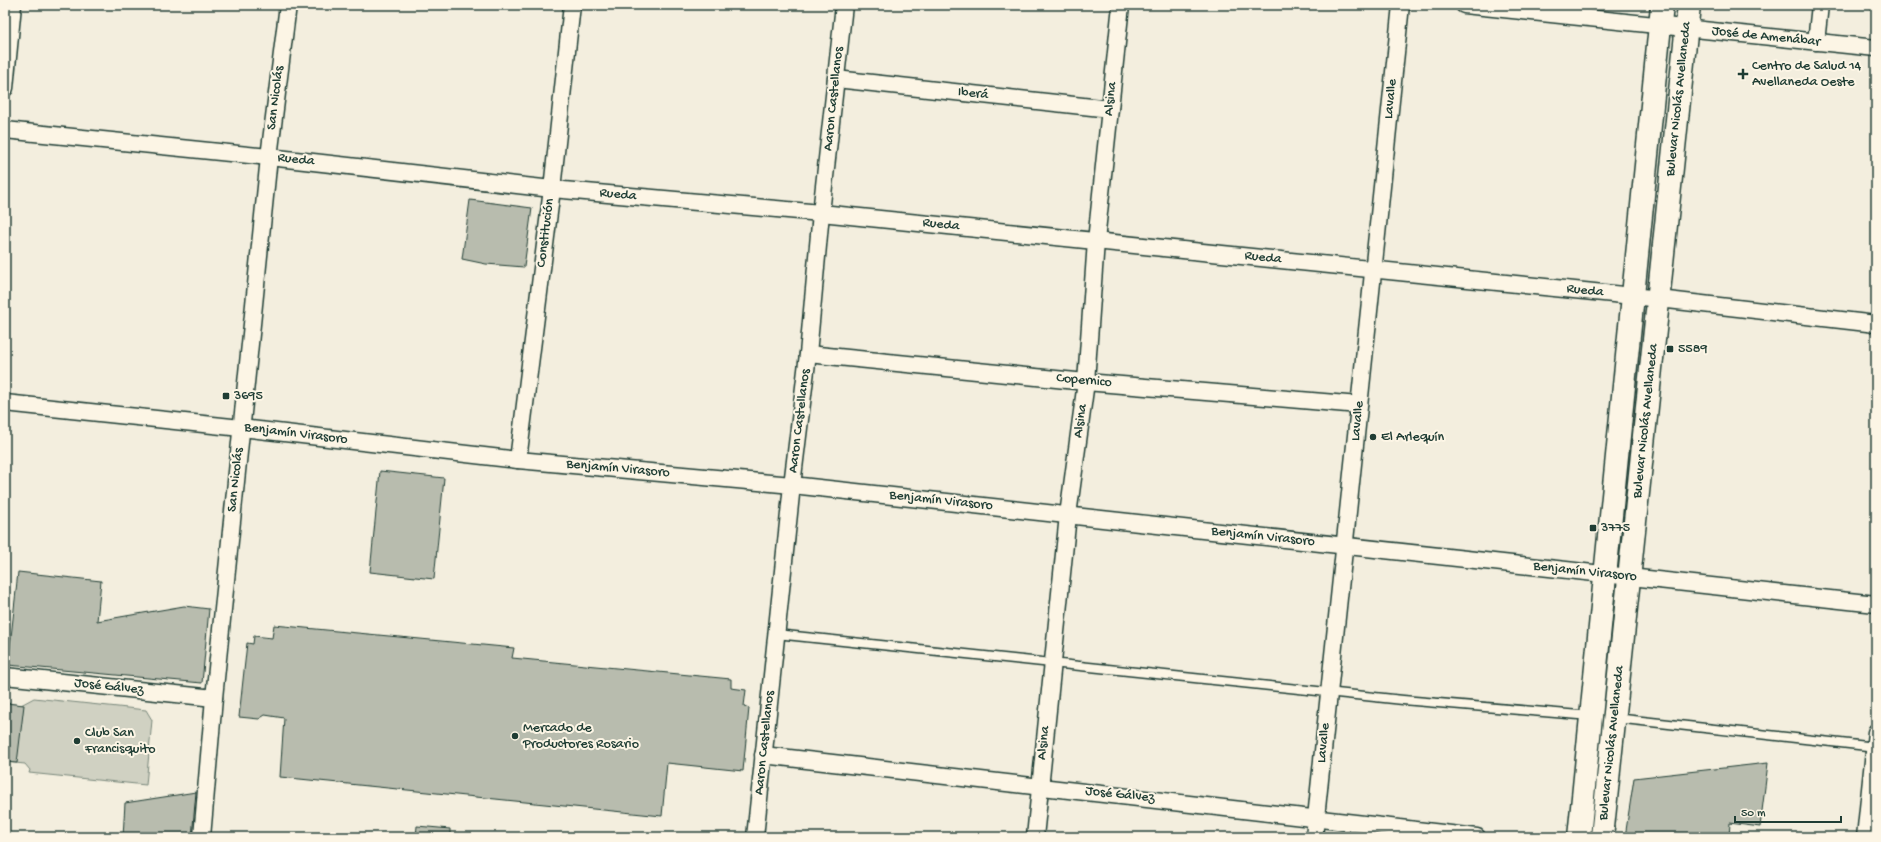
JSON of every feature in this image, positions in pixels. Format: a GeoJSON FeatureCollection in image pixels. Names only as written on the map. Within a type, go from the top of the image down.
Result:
{"type":"FeatureCollection","features":[{"type":"Feature","properties":{"kind":"main road","name":"Bulevar Nicolás Avellaneda"},"geometry":{"type":"LineString","coordinates":[[1579,837],[1629,577],[1689,5]]}},
{"type":"Feature","properties":{"kind":"main road","name":"Bulevar Nicolás Avellaneda"},"geometry":{"type":"LineString","coordinates":[[1602,837],[1602,717],[1605,575],[1661,15]]}},
{"type":"Feature","properties":{"kind":"street"},"geometry":{"type":"LineString","coordinates":[[5,88],[13,5]]}},
{"type":"Feature","properties":{"kind":"street","name":"San Nicolás"},"geometry":{"type":"LineString","coordinates":[[202,837],[214,698],[269,157],[288,5]]}},
{"type":"Feature","properties":{"kind":"street","name":"Constitución"},"geometry":{"type":"LineString","coordinates":[[518,460],[552,189],[572,5]]}},
{"type":"Feature","properties":{"kind":"street","name":"Aaron Castellanos"},"geometry":{"type":"LineString","coordinates":[[754,837],[792,485],[808,354],[821,213],[844,5]]}},
{"type":"Feature","properties":{"kind":"street","name":"Alsina"},"geometry":{"type":"LineString","coordinates":[[1034,837],[1068,515],[1086,382],[1096,241],[1121,5]]}},
{"type":"Feature","properties":{"kind":"street","name":"Lavalle"},"geometry":{"type":"LineString","coordinates":[[1314,837],[1401,5]]}},
{"type":"Feature","properties":{"kind":"street","name":"José de Amenábar"},"geometry":{"type":"LineString","coordinates":[[1464,5],[1661,15],[1686,28],[1876,48]]}},
{"type":"Feature","properties":{"kind":"street"},"geometry":{"type":"LineString","coordinates":[[1816,42],[1820,5]]}},
{"type":"Feature","properties":{"kind":"street","name":"Iberá"},"geometry":{"type":"LineString","coordinates":[[836,79],[1110,110]]}},
{"type":"Feature","properties":{"kind":"street","name":"Rueda"},"geometry":{"type":"LineString","coordinates":[[5,130],[269,157],[552,189],[821,213],[1633,296],[1876,324]]}},
{"type":"Feature","properties":{"kind":"street","name":"Copernico"},"geometry":{"type":"LineString","coordinates":[[808,354],[1086,382],[1359,405]]}},
{"type":"Feature","properties":{"kind":"street","name":"Benjamín Virasoro"},"geometry":{"type":"LineString","coordinates":[[5,403],[241,428],[518,460],[792,485],[1876,604]]}},
{"type":"Feature","properties":{"kind":"street","name":"José Gálvez"},"geometry":{"type":"LineString","coordinates":[[5,676],[214,698]]}},
{"type":"Feature","properties":{"kind":"street"},"geometry":{"type":"LineString","coordinates":[[1865,837],[1875,742]]}},
{"type":"Feature","properties":{"kind":"street","name":"José Gálvez"},"geometry":{"type":"LineString","coordinates":[[763,755],[1316,817],[1435,834],[1477,837]]}},
{"type":"Feature","properties":{"kind":"lane"},"geometry":{"type":"LineString","coordinates":[[776,634],[1330,692],[1875,742]]}},
{"type":"Feature","properties":{"kind":"shaded area","name":"Club San Francisquito"},"geometry":{"type":"Polygon","coordinates":[[[34,698],[146,710],[152,720],[146,785],[29,773],[30,770],[25,764],[5,762],[6,703],[21,705],[34,698]]]}},
{"type":"Feature","properties":{"kind":"building"},"geometry":{"type":"Polygon","coordinates":[[[470,200],[532,208],[524,267],[486,264],[462,259],[470,200]]]}},
{"type":"Feature","properties":{"kind":"building"},"geometry":{"type":"Polygon","coordinates":[[[380,471],[444,478],[434,579],[370,572],[380,471]]]}},
{"type":"Feature","properties":{"kind":"building"},"geometry":{"type":"Polygon","coordinates":[[[18,572],[101,581],[97,621],[184,606],[209,609],[202,683],[8,665],[18,572]]]}},
{"type":"Feature","properties":{"kind":"building","name":"Mercado de Productores Rosario"},"geometry":{"type":"Polygon","coordinates":[[[274,625],[514,648],[512,658],[731,679],[731,688],[746,690],[744,706],[749,708],[743,771],[667,763],[662,816],[280,777],[284,718],[265,715],[259,719],[239,717],[247,643],[253,644],[254,636],[272,638],[274,625]]]}},
{"type":"Feature","properties":{"kind":"building"},"geometry":{"type":"Polygon","coordinates":[[[6,703],[24,705],[17,763],[5,762],[6,703]]]}},
{"type":"Feature","properties":{"kind":"building"},"geometry":{"type":"Polygon","coordinates":[[[1768,763],[1760,827],[1730,823],[1729,837],[1625,837],[1634,778],[1768,763]]]}},
{"type":"Feature","properties":{"kind":"building"},"geometry":{"type":"Polygon","coordinates":[[[196,792],[192,837],[123,837],[125,803],[196,792]]]}},
{"type":"Feature","properties":{"kind":"building"},"geometry":{"type":"Polygon","coordinates":[[[417,826],[450,829],[450,837],[416,837],[417,826]]]}},
{"type":"Feature","properties":{"kind":"place","name":"Centro de Salud 14 Avellaneda Oeste"},"geometry":{"type":"Point","coordinates":[1743,74]}},
{"type":"Feature","properties":{"kind":"place","name":"5589"},"geometry":{"type":"Point","coordinates":[1670,349]}},
{"type":"Feature","properties":{"kind":"place","name":"3695"},"geometry":{"type":"Point","coordinates":[226,396]}},
{"type":"Feature","properties":{"kind":"place","name":"El Arlequín"},"geometry":{"type":"Point","coordinates":[1373,437]}},
{"type":"Feature","properties":{"kind":"place","name":"3775"},"geometry":{"type":"Point","coordinates":[1593,528]}},
{"type":"Feature","properties":{"kind":"place","name":"Mercado de Productores Rosario"},"geometry":{"type":"Point","coordinates":[515,736]}},
{"type":"Feature","properties":{"kind":"place","name":"Club San Francisquito"},"geometry":{"type":"Point","coordinates":[77,741]}}]}
